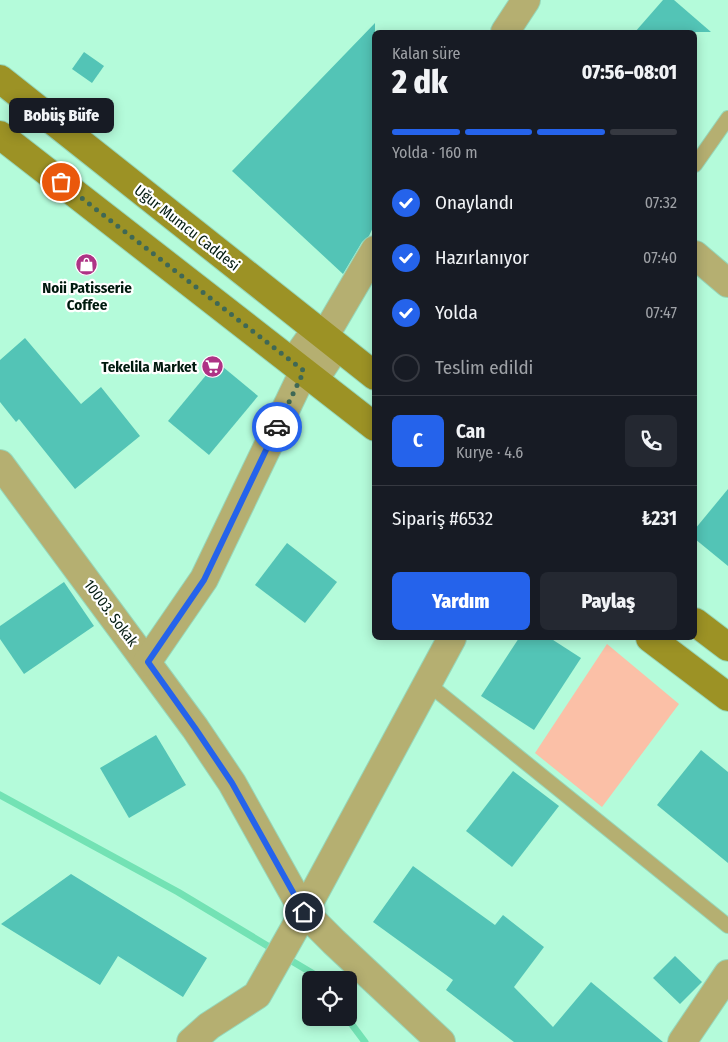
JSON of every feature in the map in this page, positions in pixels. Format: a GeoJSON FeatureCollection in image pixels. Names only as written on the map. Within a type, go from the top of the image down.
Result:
{"type":"FeatureCollection","features":[{"type":"Feature","properties":{"kind":"main road","name":"Uğur Mumcu Caddesi"},"geometry":{"type":"LineString","coordinates":[[0,80],[372,374]]}},
{"type":"Feature","properties":{"kind":"main road"},"geometry":{"type":"LineString","coordinates":[[0,135],[372,425]]}},
{"type":"Feature","properties":{"kind":"main road"},"geometry":{"type":"LineString","coordinates":[[697,624],[728,647]]}},
{"type":"Feature","properties":{"kind":"main road"},"geometry":{"type":"LineString","coordinates":[[653,640],[728,697]]}},
{"type":"Feature","properties":{"kind":"street"},"geometry":{"type":"LineString","coordinates":[[506,30],[526,0]]}},
{"type":"Feature","properties":{"kind":"street"},"geometry":{"type":"LineString","coordinates":[[148,662],[204,580],[304,371],[299,354],[309,340],[324,337],[372,255]]}},
{"type":"Feature","properties":{"kind":"street"},"geometry":{"type":"LineString","coordinates":[[697,257],[728,283]]}},
{"type":"Feature","properties":{"kind":"street","name":"10003. Sokak"},"geometry":{"type":"LineString","coordinates":[[0,464],[195,728],[232,783],[304,912],[441,1042]]}},
{"type":"Feature","properties":{"kind":"street"},"geometry":{"type":"LineString","coordinates":[[194,1041],[209,1026],[257,995],[451,640]]}},
{"type":"Feature","properties":{"kind":"street"},"geometry":{"type":"LineString","coordinates":[[682,1042],[728,974]]}},
{"type":"Feature","properties":{"kind":"lane"},"geometry":{"type":"LineString","coordinates":[[697,162],[728,118]]}},
{"type":"Feature","properties":{"kind":"lane"},"geometry":{"type":"LineString","coordinates":[[428,683],[728,926]]}},
{"type":"Feature","properties":{"kind":"shaded area"},"geometry":{"type":"Polygon","coordinates":[[[607,644],[679,704],[602,807],[535,753],[607,644]]]}},
{"type":"Feature","properties":{"kind":"building"},"geometry":{"type":"Polygon","coordinates":[[[663,0],[674,0],[711,32],[697,32],[697,30],[637,30],[663,0]]]}},
{"type":"Feature","properties":{"kind":"building"},"geometry":{"type":"Polygon","coordinates":[[[375,23],[375,30],[372,30],[372,230],[369,236],[362,242],[343,274],[232,171],[375,23]]]}},
{"type":"Feature","properties":{"kind":"building"},"geometry":{"type":"Polygon","coordinates":[[[84,52],[104,66],[92,83],[72,69],[84,52]]]}},
{"type":"Feature","properties":{"kind":"building"},"geometry":{"type":"Polygon","coordinates":[[[25,338],[81,404],[101,387],[140,436],[75,489],[19,419],[16,422],[0,402],[0,360],[25,338]]]}},
{"type":"Feature","properties":{"kind":"building"},"geometry":{"type":"Polygon","coordinates":[[[217,362],[258,396],[209,455],[168,421],[217,362]]]}},
{"type":"Feature","properties":{"kind":"building"},"geometry":{"type":"Polygon","coordinates":[[[728,489],[728,566],[697,541],[697,527],[728,489]]]}},
{"type":"Feature","properties":{"kind":"building"},"geometry":{"type":"Polygon","coordinates":[[[287,543],[337,582],[305,623],[255,585],[287,543]]]}},
{"type":"Feature","properties":{"kind":"building"},"geometry":{"type":"Polygon","coordinates":[[[64,582],[94,626],[24,674],[0,639],[0,626],[64,582]]]}},
{"type":"Feature","properties":{"kind":"building"},"geometry":{"type":"Polygon","coordinates":[[[518,640],[553,640],[581,658],[534,730],[481,696],[518,640]]]}},
{"type":"Feature","properties":{"kind":"building"},"geometry":{"type":"Polygon","coordinates":[[[156,735],[186,785],[129,818],[100,768],[156,735]]]}},
{"type":"Feature","properties":{"kind":"building"},"geometry":{"type":"Polygon","coordinates":[[[701,750],[728,772],[728,863],[657,805],[701,750]]]}},
{"type":"Feature","properties":{"kind":"building"},"geometry":{"type":"Polygon","coordinates":[[[513,771],[559,806],[512,867],[466,831],[513,771]]]}},
{"type":"Feature","properties":{"kind":"building"},"geometry":{"type":"Polygon","coordinates":[[[413,866],[495,925],[503,915],[544,947],[514,987],[553,1027],[591,982],[663,1042],[514,1042],[446,990],[453,980],[373,922],[413,866]]]}},
{"type":"Feature","properties":{"kind":"building"},"geometry":{"type":"Polygon","coordinates":[[[71,874],[207,958],[183,997],[118,956],[100,985],[1,924],[71,874]]]}},
{"type":"Feature","properties":{"kind":"building"},"geometry":{"type":"Polygon","coordinates":[[[675,956],[702,982],[680,1004],[653,978],[675,956]]]}},
{"type":"Feature","properties":{"kind":"waterway"},"geometry":{"type":"LineString","coordinates":[[0,795],[178,892],[276,951]]}},
{"type":"Feature","properties":{"kind":"waterway"},"geometry":{"type":"LineString","coordinates":[[285,957],[309,971]]}},
{"type":"Feature","properties":{"kind":"waterway"},"geometry":{"type":"LineString","coordinates":[[353,1026],[365,1042]]}},
{"type":"Feature","properties":{"kind":"way so far"},"geometry":{"type":"LineString","coordinates":[[61,182],[304,371],[277,427]]}},
{"type":"Feature","properties":{"kind":"place","name":"Bobüş Büfe"},"geometry":{"type":"Point","coordinates":[61,182]}},
{"type":"Feature","properties":{"kind":"place","name":"Noii Patisserie Coffee"},"geometry":{"type":"Point","coordinates":[87,265]}},
{"type":"Feature","properties":{"kind":"place","name":"Tekelila Market"},"geometry":{"type":"Point","coordinates":[213,367]}},
{"type":"Feature","properties":{"kind":"route"},"geometry":{"type":"LineString","coordinates":[[277,427],[204,580],[148,662],[232,783],[304,912]]}}]}
